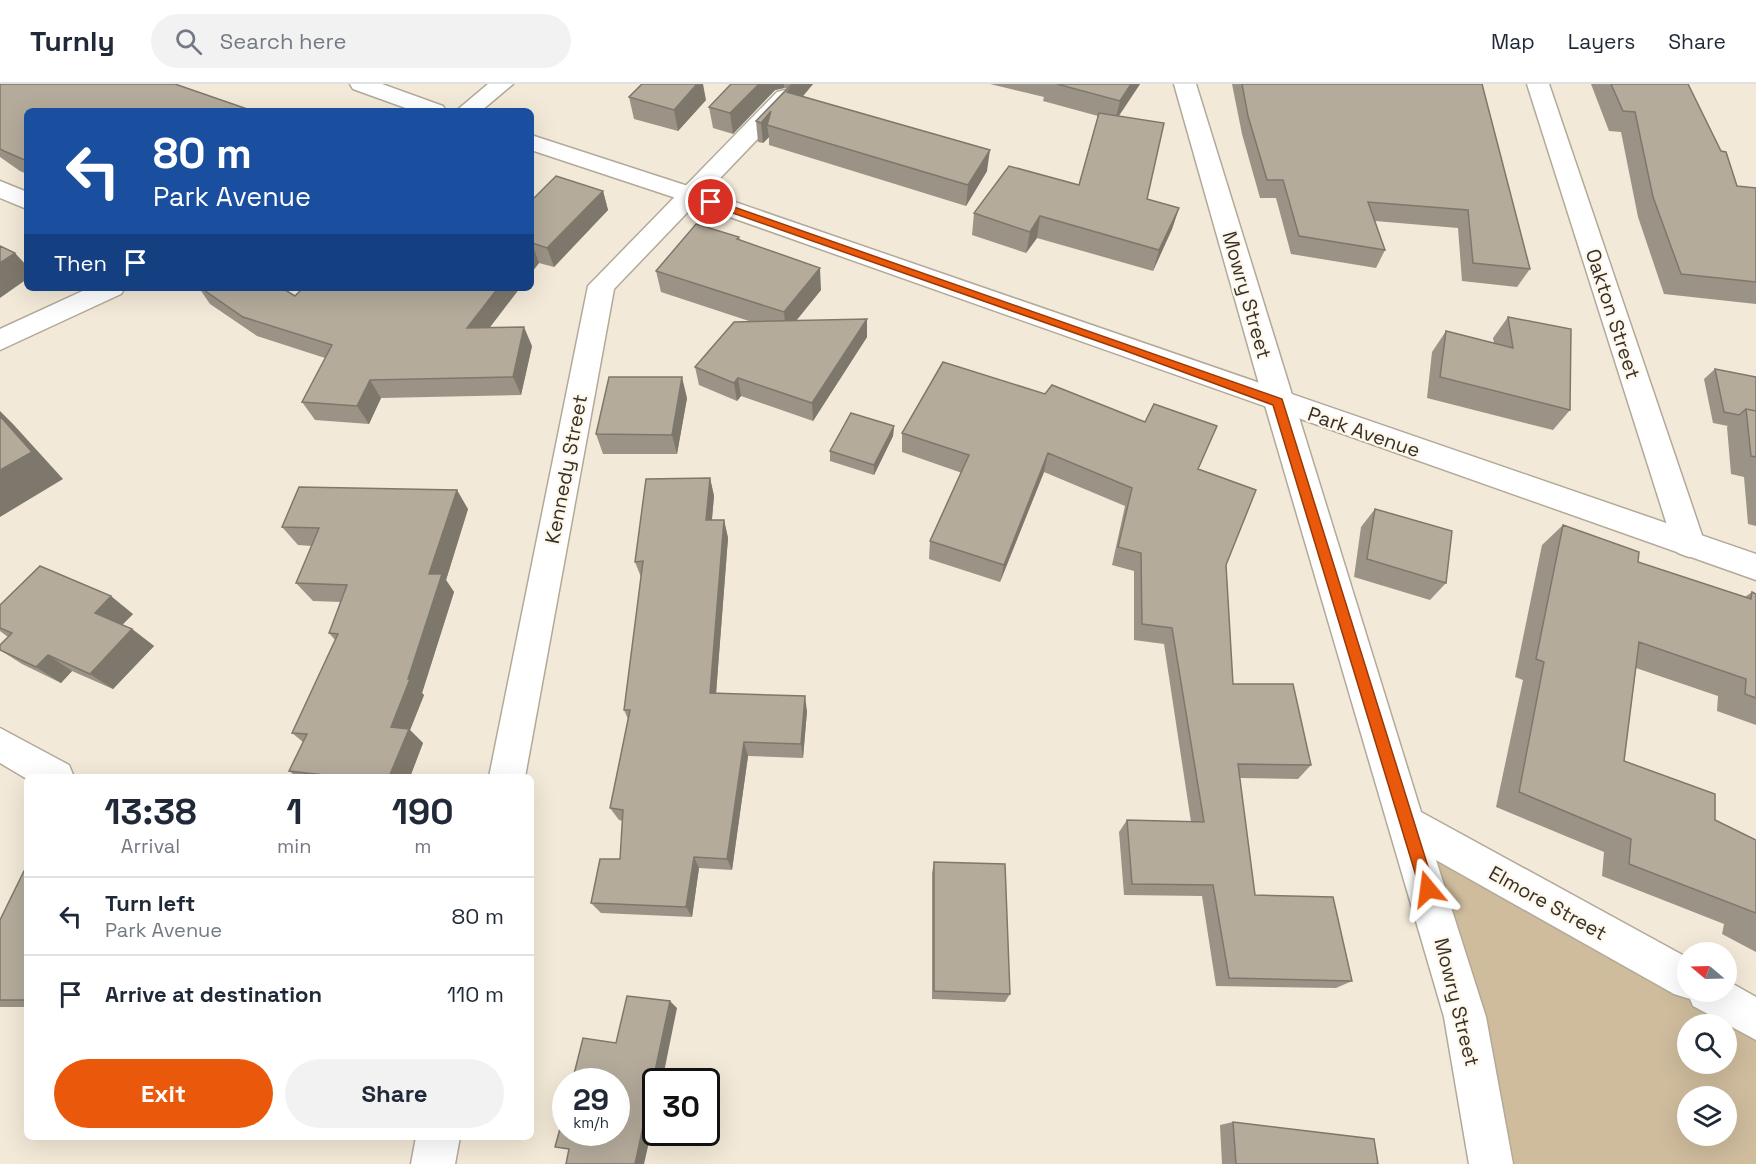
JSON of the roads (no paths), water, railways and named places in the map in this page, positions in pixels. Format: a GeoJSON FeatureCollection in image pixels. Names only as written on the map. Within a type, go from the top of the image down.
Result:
{"type":"FeatureCollection","features":[{"type":"Feature","properties":{"kind":"street"},"geometry":{"type":"LineString","coordinates":[[362,84],[427,108]]}},
{"type":"Feature","properties":{"kind":"street"},"geometry":{"type":"LineString","coordinates":[[471,108],[502,84]]}},
{"type":"Feature","properties":{"kind":"street","name":"Mowry Street"},"geometry":{"type":"LineString","coordinates":[[1185,84],[1278,402],[1466,1017],[1491,1164]]}},
{"type":"Feature","properties":{"kind":"street","name":"Oakton Street"},"geometry":{"type":"LineString","coordinates":[[1538,84],[1689,544]]}},
{"type":"Feature","properties":{"kind":"street","name":"Kennedy Street"},"geometry":{"type":"LineString","coordinates":[[508,774],[601,286],[688,194],[785,97]]}},
{"type":"Feature","properties":{"kind":"street","name":"Park Avenue"},"geometry":{"type":"LineString","coordinates":[[534,143],[688,194],[1278,402],[1756,567]]}},
{"type":"Feature","properties":{"kind":"street"},"geometry":{"type":"LineString","coordinates":[[0,189],[24,200]]}},
{"type":"Feature","properties":{"kind":"street"},"geometry":{"type":"LineString","coordinates":[[0,340],[106,291]]}},
{"type":"Feature","properties":{"kind":"street"},"geometry":{"type":"LineString","coordinates":[[0,744],[51,774]]}},
{"type":"Feature","properties":{"kind":"street","name":"Elmore Street"},"geometry":{"type":"LineString","coordinates":[[1408,825],[1677,975]]}},
{"type":"Feature","properties":{"kind":"street"},"geometry":{"type":"LineString","coordinates":[[1725,1002],[1756,1019]]}},
{"type":"Feature","properties":{"kind":"street"},"geometry":{"type":"LineString","coordinates":[[433,1164],[437,1140]]}}]}
